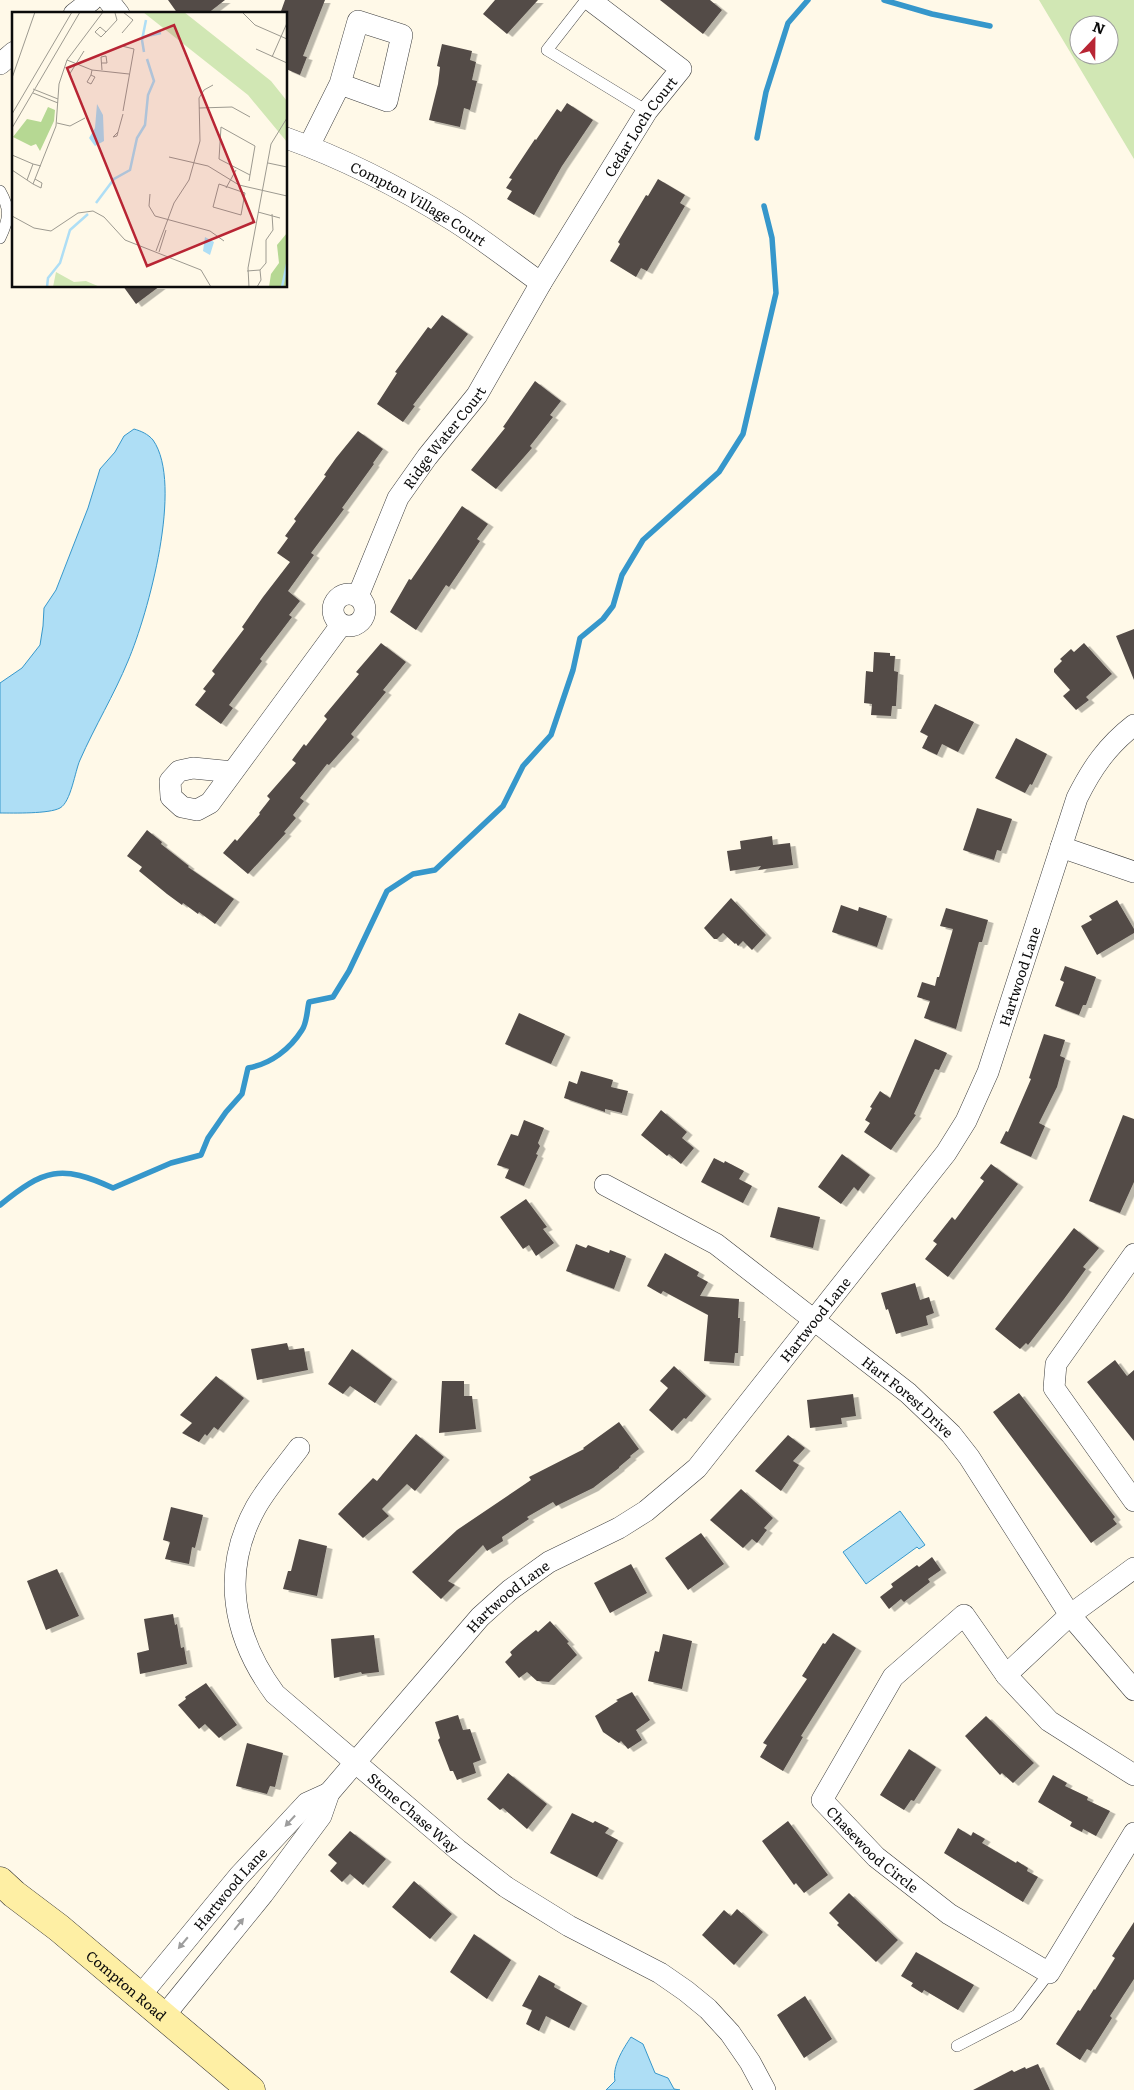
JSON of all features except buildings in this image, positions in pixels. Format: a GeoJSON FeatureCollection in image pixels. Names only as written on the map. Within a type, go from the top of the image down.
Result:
{"type":"FeatureCollection","features":[{"type":"Feature","properties":{"kind":"main road","name":"Compton Road"},"geometry":{"type":"LineString","coordinates":[[0,1881],[59,1928],[251,2090]]}},
{"type":"Feature","properties":{"kind":"street"},"geometry":{"type":"LineString","coordinates":[[77,12],[92,0]]}},
{"type":"Feature","properties":{"kind":"street"},"geometry":{"type":"LineString","coordinates":[[108,0],[117,12]]}},
{"type":"Feature","properties":{"kind":"street","name":"Cedar Loch Court"},"geometry":{"type":"LineString","coordinates":[[542,283],[647,111],[681,69],[588,0]]}},
{"type":"Feature","properties":{"kind":"street"},"geometry":{"type":"LineString","coordinates":[[0,64],[12,54]]}},
{"type":"Feature","properties":{"kind":"street"},"geometry":{"type":"LineString","coordinates":[[309,146],[340,84]]}},
{"type":"Feature","properties":{"kind":"street","name":"Compton Village Court"},"geometry":{"type":"LineString","coordinates":[[288,139],[309,146],[378,178],[455,222],[542,283]]}},
{"type":"Feature","properties":{"kind":"street","name":"Ridge Water Court"},"geometry":{"type":"LineString","coordinates":[[233,772],[341,625],[335,619],[332,610],[334,602],[341,596],[350,594],[358,596],[398,498],[427,457],[477,395],[542,283]]}},
{"type":"Feature","properties":{"kind":"street","name":"Hartwood Lane"},"geometry":{"type":"LineString","coordinates":[[164,2016],[263,1894],[321,1816],[329,1793],[480,1617],[510,1590],[549,1562],[640,1516],[684,1481],[697,1468],[816,1320],[946,1153],[966,1121],[988,1072],[1077,798],[1087,776],[1097,761],[1121,734],[1134,725]]}},
{"type":"Feature","properties":{"kind":"street"},"geometry":{"type":"LineString","coordinates":[[1061,847],[1134,872]]}},
{"type":"Feature","properties":{"kind":"street","name":"Hart Forest Drive"},"geometry":{"type":"LineString","coordinates":[[605,1185],[716,1244],[908,1393],[951,1434],[997,1498],[1070,1614],[1134,1690]]}},
{"type":"Feature","properties":{"kind":"street"},"geometry":{"type":"LineString","coordinates":[[1134,1254],[1056,1364],[1054,1388],[1134,1501]]}},
{"type":"Feature","properties":{"kind":"street","name":"Stone Chase Way"},"geometry":{"type":"LineString","coordinates":[[299,1448],[256,1507],[244,1534],[235,1574],[238,1616],[249,1654],[260,1674],[275,1694],[458,1850],[506,1887],[569,1926],[660,1972],[686,1990],[708,2009],[730,2033],[750,2062],[765,2090]]}},
{"type":"Feature","properties":{"kind":"street"},"geometry":{"type":"LineString","coordinates":[[1006,1675],[1070,1614],[1134,1568]]}},
{"type":"Feature","properties":{"kind":"street","name":"Chasewood Circle"},"geometry":{"type":"LineString","coordinates":[[1049,1973],[948,1914],[876,1857],[822,1800],[893,1677],[964,1615],[1006,1675],[1049,1721],[1134,1775]]}},
{"type":"Feature","properties":{"kind":"street","name":"Hartwood Lane"},"geometry":{"type":"LineString","coordinates":[[140,1996],[259,1854],[307,1803],[329,1793]]}},
{"type":"Feature","properties":{"kind":"street"},"geometry":{"type":"LineString","coordinates":[[1049,1973],[1134,1833]]}},
{"type":"Feature","properties":{"kind":"lane"},"geometry":{"type":"LineString","coordinates":[[588,0],[547,50],[647,111]]}},
{"type":"Feature","properties":{"kind":"lane"},"geometry":{"type":"LineString","coordinates":[[0,191],[8,206],[5,226],[0,238]]}},
{"type":"Feature","properties":{"kind":"lane"},"geometry":{"type":"LineString","coordinates":[[957,2046],[1018,2015],[1049,1973]]}},
{"type":"Feature","properties":{"kind":"green space"},"geometry":{"type":"Polygon","coordinates":[[[1039,0],[1134,0],[1134,159],[1078,65],[1119,65],[1119,15],[1069,15],[1069,50],[1039,0]]]}},
{"type":"Feature","properties":{"kind":"water"},"geometry":{"type":"Polygon","coordinates":[[[134,429],[144,433],[153,440],[162,460],[165,486],[160,549],[145,613],[136,640],[123,674],[80,760],[70,793],[64,805],[55,810],[48,811],[0,813],[0,683],[22,668],[40,645],[44,608],[56,590],[88,508],[100,469],[115,452],[124,436],[134,429]]]}},
{"type":"Feature","properties":{"kind":"water"},"geometry":{"type":"Polygon","coordinates":[[[900,1511],[925,1545],[919,1549],[917,1547],[866,1584],[843,1552],[900,1511]]]}},
{"type":"Feature","properties":{"kind":"water"},"geometry":{"type":"Polygon","coordinates":[[[631,2037],[643,2044],[655,2073],[668,2078],[674,2089],[680,2090],[606,2090],[615,2081],[615,2069],[631,2037]]]}},
{"type":"Feature","properties":{"kind":"waterway"},"geometry":{"type":"LineString","coordinates":[[757,138],[766,92],[788,23],[808,0]]}},
{"type":"Feature","properties":{"kind":"waterway"},"geometry":{"type":"LineString","coordinates":[[884,0],[932,14],[990,26]]}},
{"type":"Feature","properties":{"kind":"waterway"},"geometry":{"type":"LineString","coordinates":[[0,1205],[41,1177],[66,1173],[80,1175],[113,1188],[171,1163],[201,1155],[208,1138],[226,1112],[242,1094],[248,1068],[272,1059],[292,1043],[304,1027],[309,1002],[333,997],[349,971],[387,891],[413,874],[435,870],[503,806],[523,766],[551,735],[573,670],[580,638],[603,619],[613,606],[622,575],[643,540],[719,472],[743,434],[776,293],[772,238],[764,206]]}}]}
